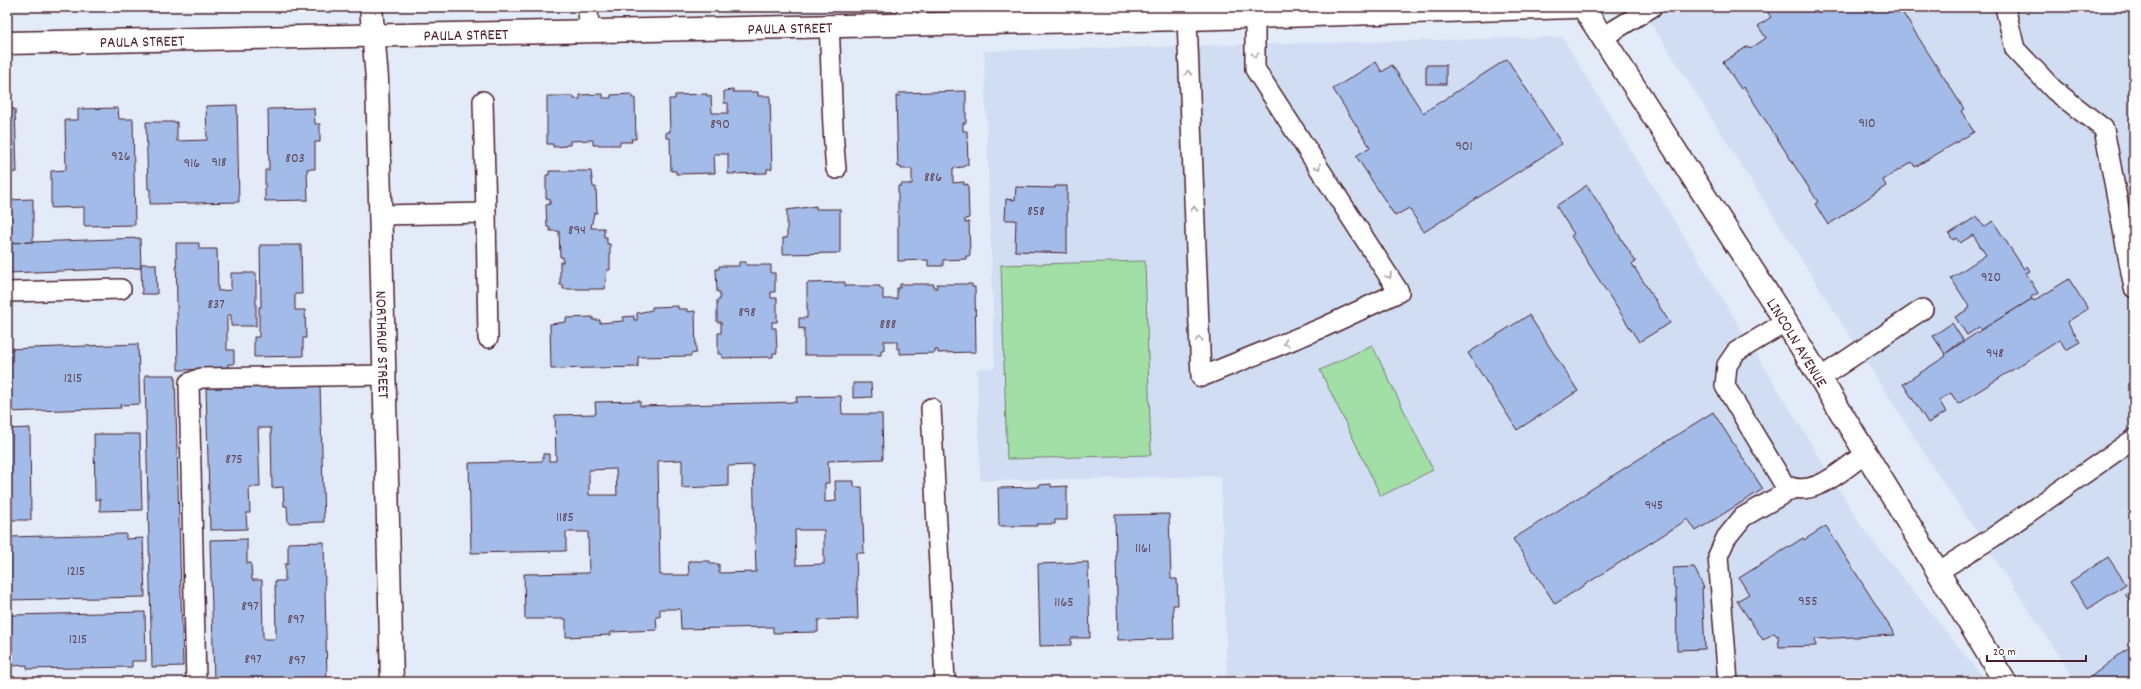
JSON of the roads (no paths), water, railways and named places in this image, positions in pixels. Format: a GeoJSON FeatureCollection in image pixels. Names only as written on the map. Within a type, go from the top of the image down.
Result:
{"type":"FeatureCollection","features":[{"type":"Feature","properties":{"kind":"street","name":"NORTHRUP STREET"},"geometry":{"type":"LineString","coordinates":[[371,7],[377,78],[379,215],[385,375],[392,682]]}},
{"type":"Feature","properties":{"kind":"street","name":"PAULA STREET"},"geometry":{"type":"LineString","coordinates":[[7,43],[829,25],[907,16],[1004,15],[1187,19],[1573,7]]}},
{"type":"Feature","properties":{"kind":"street","name":"LINCOLN AVENUE"},"geometry":{"type":"LineString","coordinates":[[1584,7],[1786,322],[1865,454],[1939,571],[2000,681]]}},
{"type":"Feature","properties":{"kind":"lane"},"geometry":{"type":"LineString","coordinates":[[588,7],[589,30]]}},
{"type":"Feature","properties":{"kind":"lane"},"geometry":{"type":"LineString","coordinates":[[1603,37],[1652,7]]}},
{"type":"Feature","properties":{"kind":"lane"},"geometry":{"type":"LineString","coordinates":[[2005,7],[2015,49],[2054,90],[2104,129],[2134,288]]}},
{"type":"Feature","properties":{"kind":"lane"},"geometry":{"type":"LineString","coordinates":[[1187,19],[1201,377],[1322,328],[1399,292],[1255,69],[1255,16]]}},
{"type":"Feature","properties":{"kind":"lane"},"geometry":{"type":"LineString","coordinates":[[829,25],[832,63],[831,125],[836,169]]}},
{"type":"Feature","properties":{"kind":"lane"},"geometry":{"type":"LineString","coordinates":[[483,101],[488,338]]}},
{"type":"Feature","properties":{"kind":"lane"},"geometry":{"type":"LineString","coordinates":[[379,215],[486,213]]}},
{"type":"Feature","properties":{"kind":"lane"},"geometry":{"type":"LineString","coordinates":[[7,292],[121,289]]}},
{"type":"Feature","properties":{"kind":"lane"},"geometry":{"type":"LineString","coordinates":[[1820,378],[1923,309]]}},
{"type":"Feature","properties":{"kind":"lane"},"geometry":{"type":"LineString","coordinates":[[1786,322],[1736,352],[1727,365],[1725,386],[1784,484],[1792,489],[1803,491],[1821,484],[1865,454]]}},
{"type":"Feature","properties":{"kind":"lane"},"geometry":{"type":"LineString","coordinates":[[196,682],[189,383],[201,378],[385,375]]}},
{"type":"Feature","properties":{"kind":"lane"},"geometry":{"type":"LineString","coordinates":[[931,408],[945,682]]}},
{"type":"Feature","properties":{"kind":"lane"},"geometry":{"type":"LineString","coordinates":[[1939,571],[1992,538],[2134,439]]}},
{"type":"Feature","properties":{"kind":"lane"},"geometry":{"type":"LineString","coordinates":[[1728,682],[1718,556],[1726,538],[1743,517],[1792,489]]}}]}
